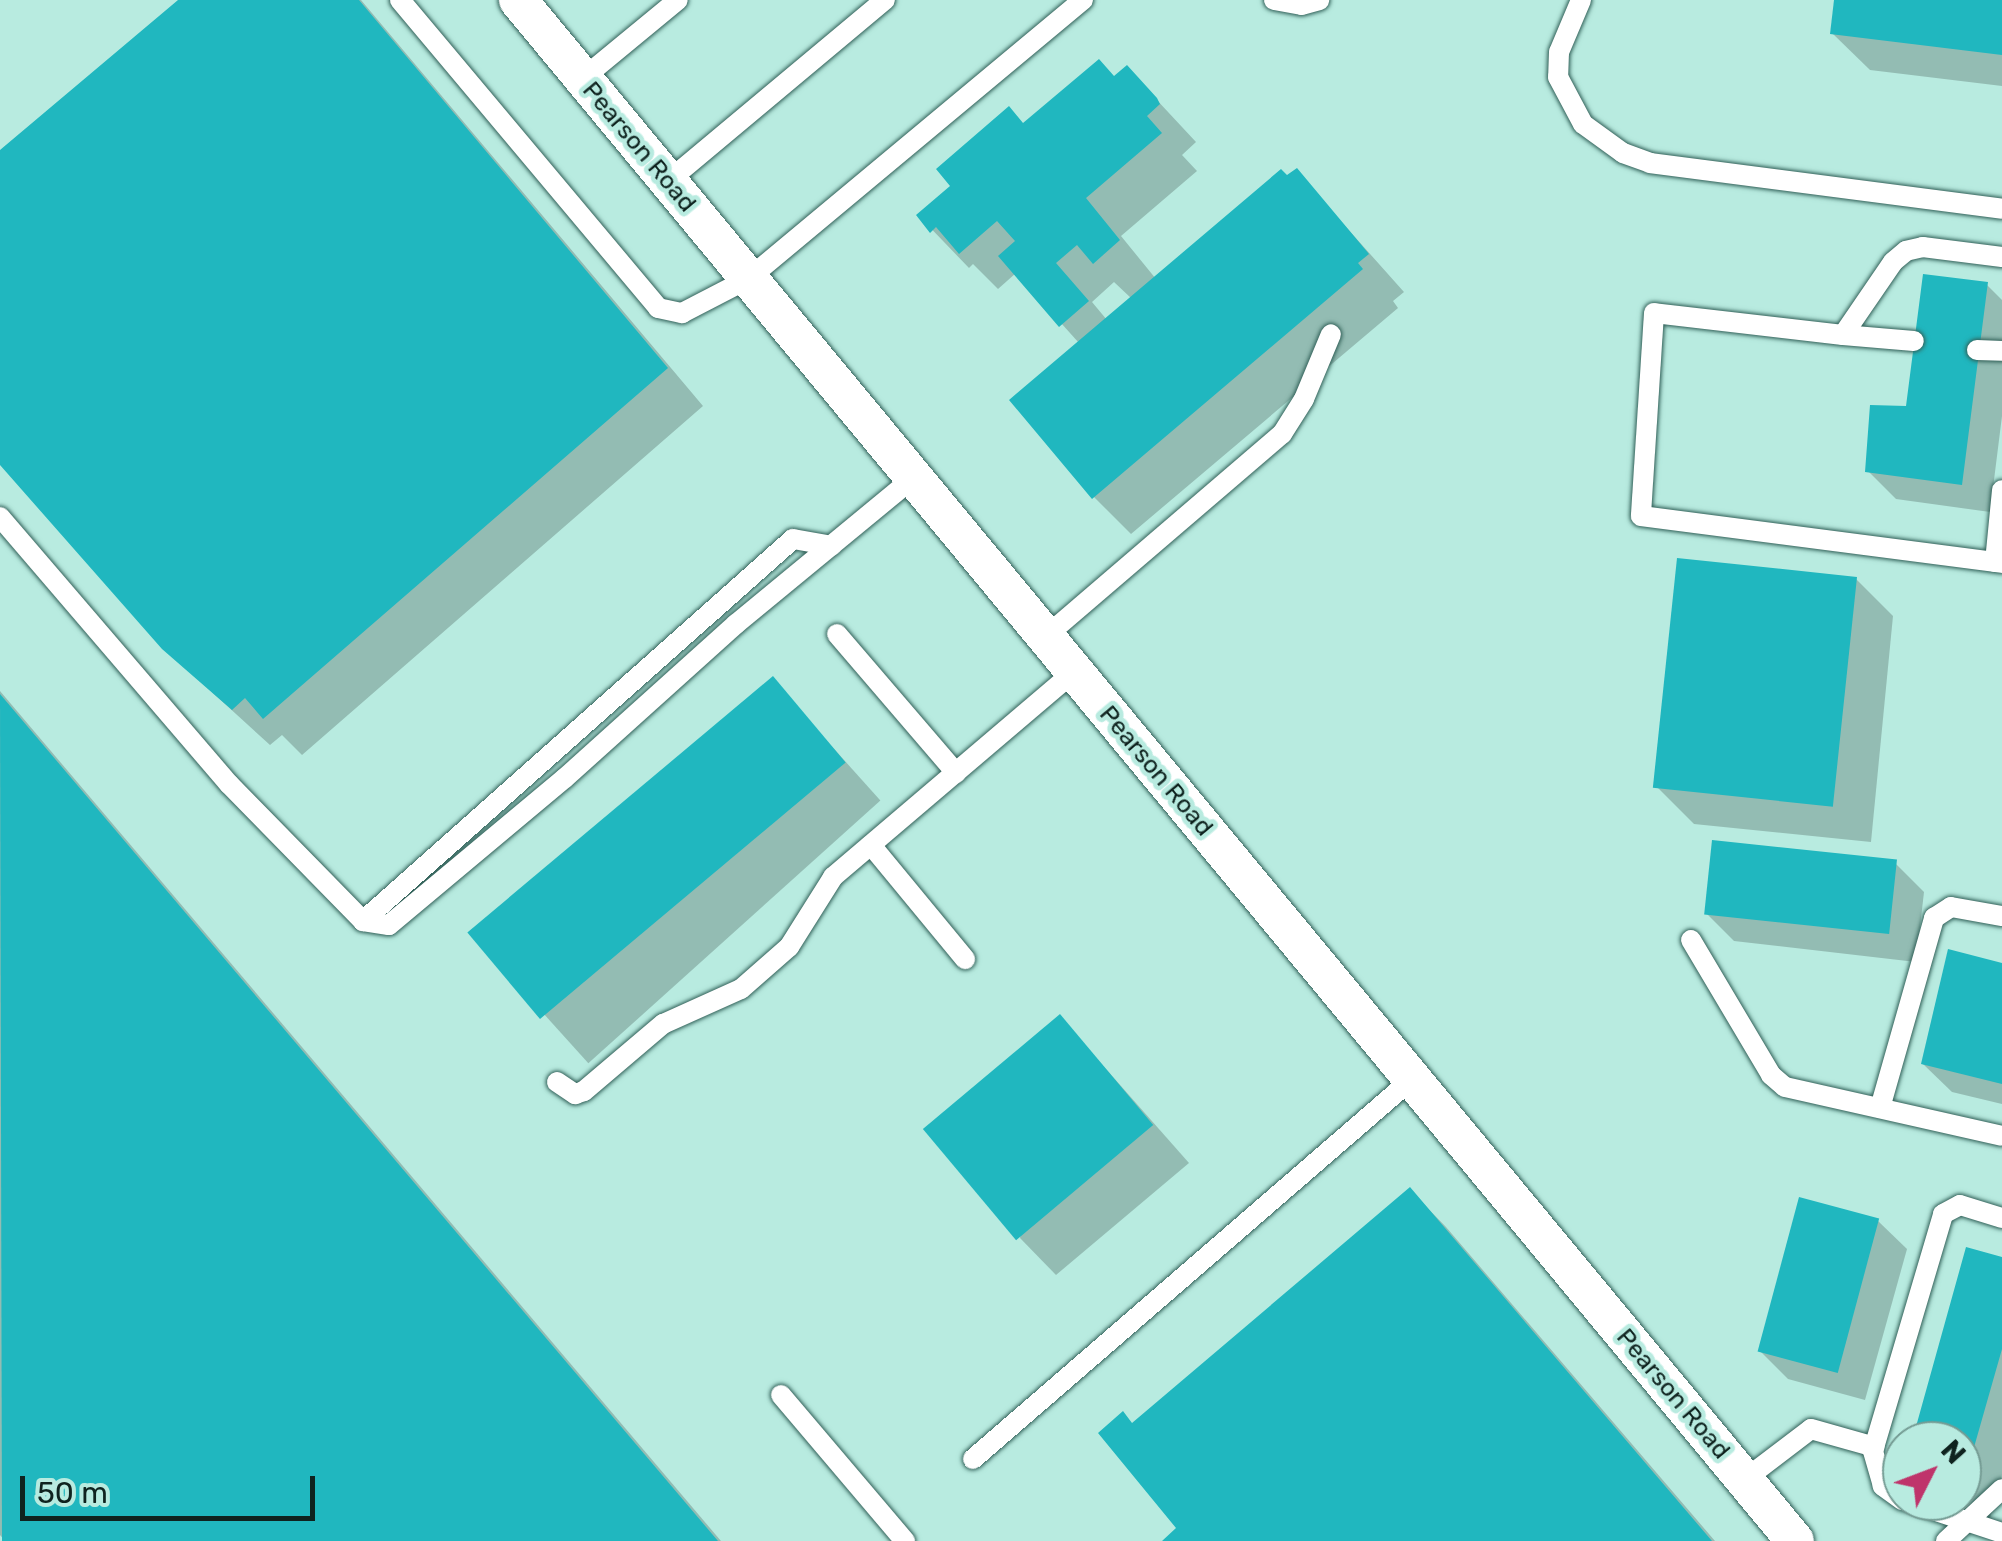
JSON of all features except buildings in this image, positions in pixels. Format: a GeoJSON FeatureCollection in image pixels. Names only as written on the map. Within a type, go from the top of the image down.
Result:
{"type":"FeatureCollection","features":[{"type":"Feature","properties":{"kind":"street","name":"Pearson Road"},"geometry":{"type":"LineString","coordinates":[[518,0],[1794,1541]]}},
{"type":"Feature","properties":{"kind":"lane"},"geometry":{"type":"LineString","coordinates":[[400,0],[658,308],[682,313],[748,279],[1083,0]]}},
{"type":"Feature","properties":{"kind":"lane"},"geometry":{"type":"LineString","coordinates":[[582,80],[678,0]]}},
{"type":"Feature","properties":{"kind":"lane"},"geometry":{"type":"LineString","coordinates":[[667,182],[885,0]]}},
{"type":"Feature","properties":{"kind":"lane"},"geometry":{"type":"LineString","coordinates":[[1274,0],[1302,5],[1320,0]]}},
{"type":"Feature","properties":{"kind":"lane"},"geometry":{"type":"LineString","coordinates":[[1581,0],[1559,52],[1558,78],[1584,124],[1623,153],[1650,163],[2002,209]]}},
{"type":"Feature","properties":{"kind":"lane"},"geometry":{"type":"LineString","coordinates":[[1844,335],[1892,262],[1906,251],[1922,247],[2002,257]]}},
{"type":"Feature","properties":{"kind":"lane"},"geometry":{"type":"LineString","coordinates":[[1914,341],[1654,313],[1641,516],[1999,563],[2002,490]]}},
{"type":"Feature","properties":{"kind":"lane"},"geometry":{"type":"LineString","coordinates":[[1045,637],[1282,434],[1304,399],[1330,334]]}},
{"type":"Feature","properties":{"kind":"lane"},"geometry":{"type":"LineString","coordinates":[[1976,350],[2002,352]]}},
{"type":"Feature","properties":{"kind":"lane"},"geometry":{"type":"LineString","coordinates":[[0,517],[229,784],[362,921],[389,925],[913,478]]}},
{"type":"Feature","properties":{"kind":"lane"},"geometry":{"type":"LineString","coordinates":[[362,921],[793,539],[831,546]]}},
{"type":"Feature","properties":{"kind":"lane"},"geometry":{"type":"LineString","coordinates":[[837,634],[956,773]]}},
{"type":"Feature","properties":{"kind":"lane"},"geometry":{"type":"LineString","coordinates":[[557,1082],[575,1094],[584,1091],[663,1024],[741,989],[789,947],[824,888],[1074,672]]}},
{"type":"Feature","properties":{"kind":"lane"},"geometry":{"type":"LineString","coordinates":[[871,846],[965,959]]}},
{"type":"Feature","properties":{"kind":"lane"},"geometry":{"type":"LineString","coordinates":[[1880,1108],[1934,918],[1952,908],[2002,916]]}},
{"type":"Feature","properties":{"kind":"lane"},"geometry":{"type":"LineString","coordinates":[[1690,940],[1771,1075],[1792,1089],[2002,1136]]}},
{"type":"Feature","properties":{"kind":"lane"},"geometry":{"type":"LineString","coordinates":[[973,1459],[1412,1079]]}},
{"type":"Feature","properties":{"kind":"lane"},"geometry":{"type":"LineString","coordinates":[[1882,1484],[1873,1458],[1875,1447],[1943,1214],[1960,1205],[2002,1218]]}},
{"type":"Feature","properties":{"kind":"lane"},"geometry":{"type":"LineString","coordinates":[[781,1395],[904,1541]]}},
{"type":"Feature","properties":{"kind":"lane"},"geometry":{"type":"LineString","coordinates":[[1744,1480],[1811,1430],[1875,1447]]}},
{"type":"Feature","properties":{"kind":"lane"},"geometry":{"type":"LineString","coordinates":[[1946,1541],[2002,1490]]}},
{"type":"Feature","properties":{"kind":"lane"},"geometry":{"type":"LineString","coordinates":[[1965,1521],[2002,1533]]}}]}
